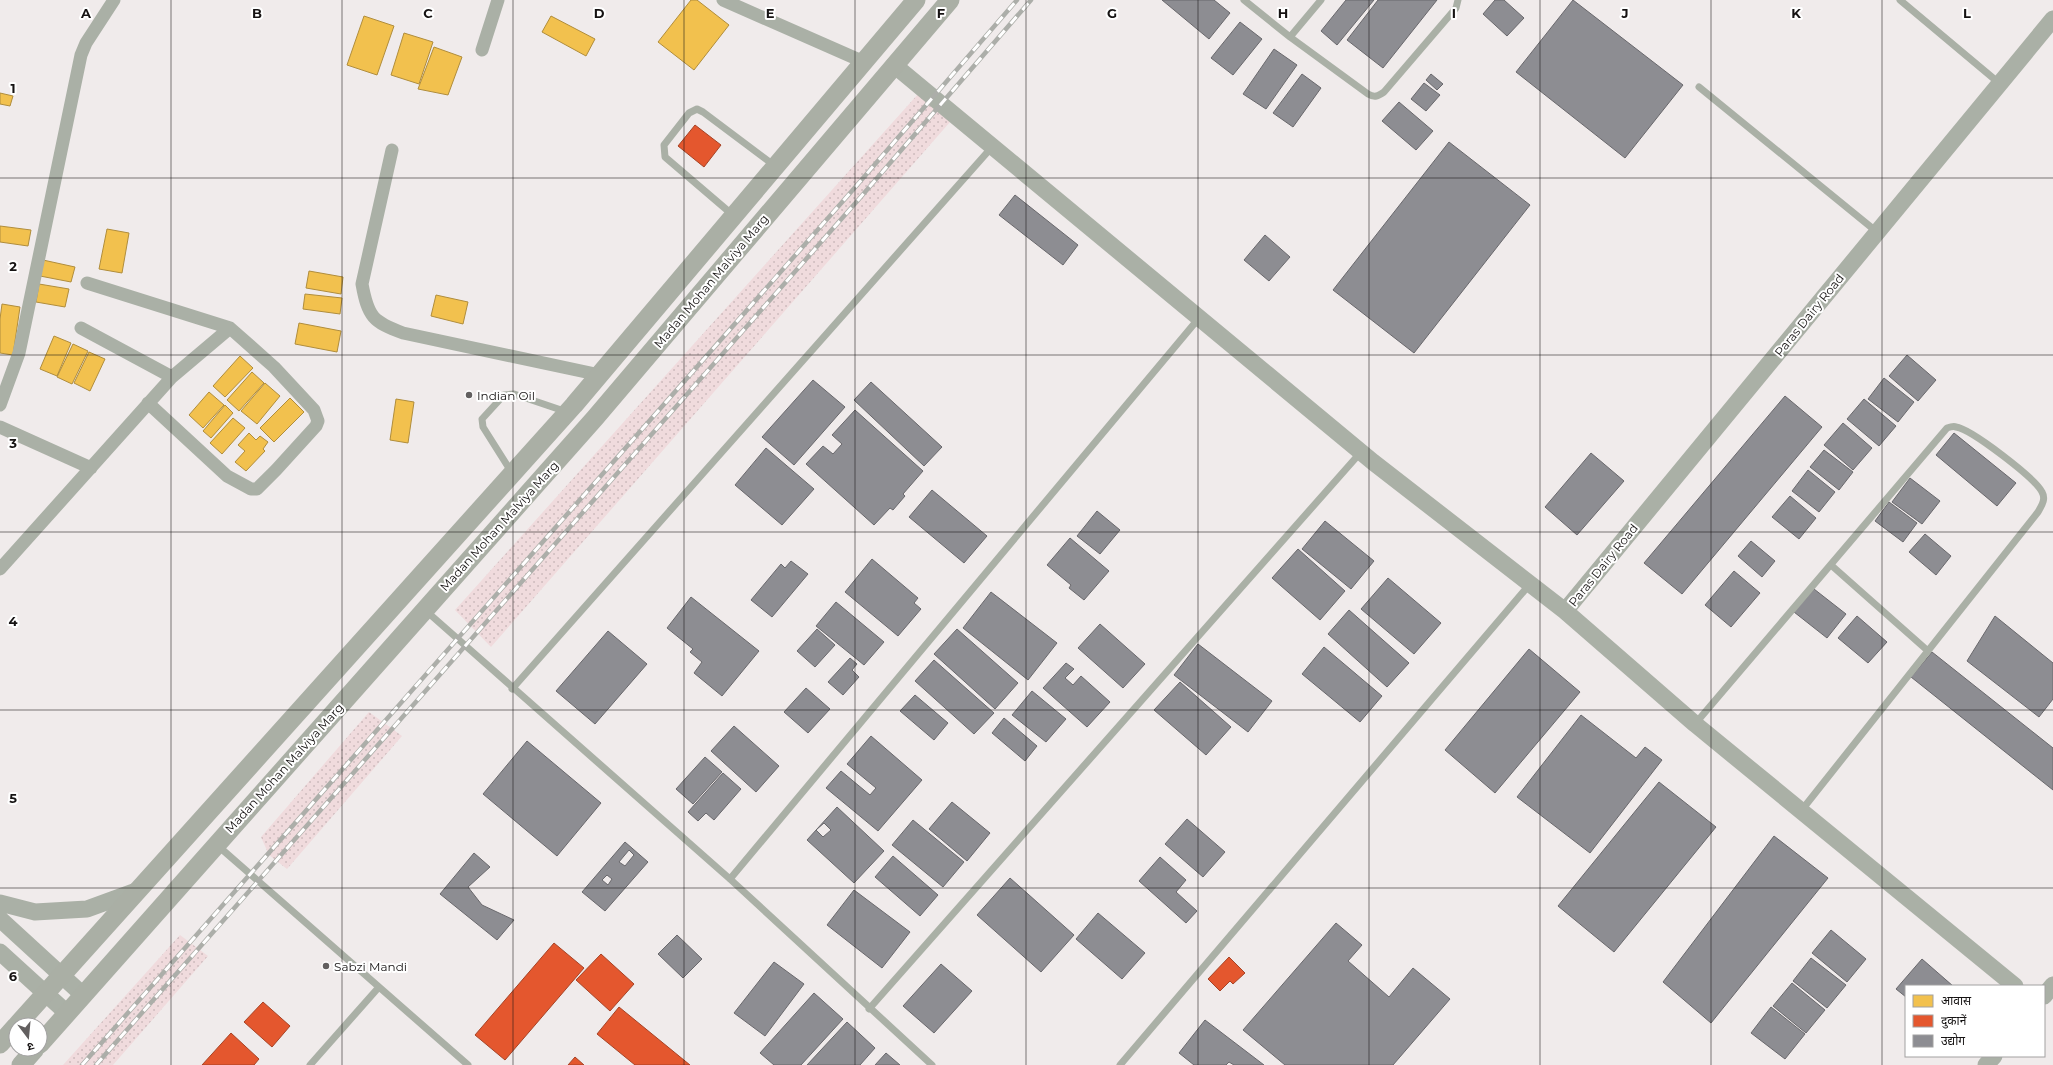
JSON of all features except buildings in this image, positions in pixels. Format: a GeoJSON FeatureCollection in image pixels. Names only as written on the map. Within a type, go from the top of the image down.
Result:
{"type":"FeatureCollection","features":[{"type":"Feature","properties":{"kind":"main road","name":"Madan Mohan Malviya Marg"},"geometry":{"type":"LineString","coordinates":[[25,1017],[600,375],[916,0]]}},
{"type":"Feature","properties":{"kind":"main road","name":"Madan Mohan Malviya Marg"},"geometry":{"type":"LineString","coordinates":[[48,1035],[595,418],[950,0]]}},
{"type":"Feature","properties":{"kind":"main road","name":"Madan Mohan Malviya Marg"},"geometry":{"type":"LineString","coordinates":[[0,1044],[8,1036]]}},
{"type":"Feature","properties":{"kind":"main road"},"geometry":{"type":"LineString","coordinates":[[21,1065],[28,1057]]}},
{"type":"Feature","properties":{"kind":"street"},"geometry":{"type":"LineString","coordinates":[[0,405],[19,353],[81,55],[86,43],[114,0]]}},
{"type":"Feature","properties":{"kind":"street"},"geometry":{"type":"LineString","coordinates":[[482,50],[498,0]]}},
{"type":"Feature","properties":{"kind":"street"},"geometry":{"type":"LineString","coordinates":[[723,0],[864,62]]}},
{"type":"Feature","properties":{"kind":"street","name":"Paras Dairy Road"},"geometry":{"type":"LineString","coordinates":[[1565,611],[2053,18]]}},
{"type":"Feature","properties":{"kind":"street"},"geometry":{"type":"LineString","coordinates":[[894,65],[1361,452],[1565,611],[1695,724],[2014,985]]}},
{"type":"Feature","properties":{"kind":"street"},"geometry":{"type":"LineString","coordinates":[[392,150],[362,284],[364,300],[371,315],[384,326],[403,333],[600,375]]}},
{"type":"Feature","properties":{"kind":"street"},"geometry":{"type":"LineString","coordinates":[[86,283],[230,328],[274,367],[314,410],[318,417],[316,426],[276,470],[257,489],[251,489],[227,476],[148,403]]}},
{"type":"Feature","properties":{"kind":"street"},"geometry":{"type":"LineString","coordinates":[[81,328],[172,377]]}},
{"type":"Feature","properties":{"kind":"street"},"geometry":{"type":"LineString","coordinates":[[0,569],[172,377],[230,328]]}},
{"type":"Feature","properties":{"kind":"street"},"geometry":{"type":"LineString","coordinates":[[0,427],[91,468]]}},
{"type":"Feature","properties":{"kind":"street"},"geometry":{"type":"LineString","coordinates":[[0,903],[35,912],[87,909],[139,890]]}},
{"type":"Feature","properties":{"kind":"street"},"geometry":{"type":"LineString","coordinates":[[0,919],[83,995]]}},
{"type":"Feature","properties":{"kind":"street"},"geometry":{"type":"LineString","coordinates":[[0,952],[67,1013]]}},
{"type":"Feature","properties":{"kind":"street"},"geometry":{"type":"LineString","coordinates":[[2045,995],[2053,985]]}},
{"type":"Feature","properties":{"kind":"street"},"geometry":{"type":"LineString","coordinates":[[1986,1065],[1993,1057]]}},
{"type":"Feature","properties":{"kind":"lane"},"geometry":{"type":"LineString","coordinates":[[1244,0],[1290,37],[1368,94],[1373,96],[1378,96],[1384,92],[1456,8],[1458,0]]}},
{"type":"Feature","properties":{"kind":"lane"},"geometry":{"type":"LineString","coordinates":[[1290,37],[1321,0]]}},
{"type":"Feature","properties":{"kind":"lane"},"geometry":{"type":"LineString","coordinates":[[1900,0],[1999,83]]}},
{"type":"Feature","properties":{"kind":"lane"},"geometry":{"type":"LineString","coordinates":[[1699,87],[1877,232]]}},
{"type":"Feature","properties":{"kind":"lane"},"geometry":{"type":"LineString","coordinates":[[734,216],[665,157],[664,145],[689,113],[697,109],[703,112],[775,167]]}},
{"type":"Feature","properties":{"kind":"lane"},"geometry":{"type":"LineString","coordinates":[[512,689],[992,146]]}},
{"type":"Feature","properties":{"kind":"lane"},"geometry":{"type":"LineString","coordinates":[[730,879],[1199,318]]}},
{"type":"Feature","properties":{"kind":"lane"},"geometry":{"type":"LineString","coordinates":[[512,474],[482,422],[482,419],[504,395],[514,394],[567,412]]}},
{"type":"Feature","properties":{"kind":"lane"},"geometry":{"type":"LineString","coordinates":[[1695,724],[1947,428],[1956,427],[1967,432],[1998,452],[2029,477],[2043,492],[2044,502],[2038,512],[1801,812]]}},
{"type":"Feature","properties":{"kind":"lane"},"geometry":{"type":"LineString","coordinates":[[869,1009],[1361,452]]}},
{"type":"Feature","properties":{"kind":"lane"},"geometry":{"type":"LineString","coordinates":[[1831,565],[1928,650]]}},
{"type":"Feature","properties":{"kind":"lane"},"geometry":{"type":"LineString","coordinates":[[1120,1065],[1530,584]]}},
{"type":"Feature","properties":{"kind":"lane"},"geometry":{"type":"LineString","coordinates":[[425,610],[512,689],[730,879],[869,1009],[932,1065]]}},
{"type":"Feature","properties":{"kind":"lane"},"geometry":{"type":"LineString","coordinates":[[217,844],[468,1065]]}},
{"type":"Feature","properties":{"kind":"lane"},"geometry":{"type":"LineString","coordinates":[[310,1065],[379,987]]}},
{"type":"Feature","properties":{"kind":"shaded area"},"geometry":{"type":"Polygon","coordinates":[[[919,93],[950,122],[491,647],[455,610],[919,93]]]}},
{"type":"Feature","properties":{"kind":"shaded area"},"geometry":{"type":"Polygon","coordinates":[[[369,712],[402,736],[287,869],[269,855],[261,837],[369,712]]]}},
{"type":"Feature","properties":{"kind":"shaded area"},"geometry":{"type":"Polygon","coordinates":[[[180,935],[208,956],[113,1065],[63,1065],[180,935]]]}},
{"type":"Feature","properties":{"kind":"railway"},"geometry":{"type":"LineString","coordinates":[[82,1065],[851,192],[1017,0]]}},
{"type":"Feature","properties":{"kind":"railway"},"geometry":{"type":"LineString","coordinates":[[96,1065],[859,199],[1031,0]]}},
{"type":"Feature","properties":{"kind":"place","name":"Indian Oil"},"geometry":{"type":"Point","coordinates":[469,395]}},
{"type":"Feature","properties":{"kind":"place","name":"Sabzi Mandi"},"geometry":{"type":"Point","coordinates":[326,966]}}]}
